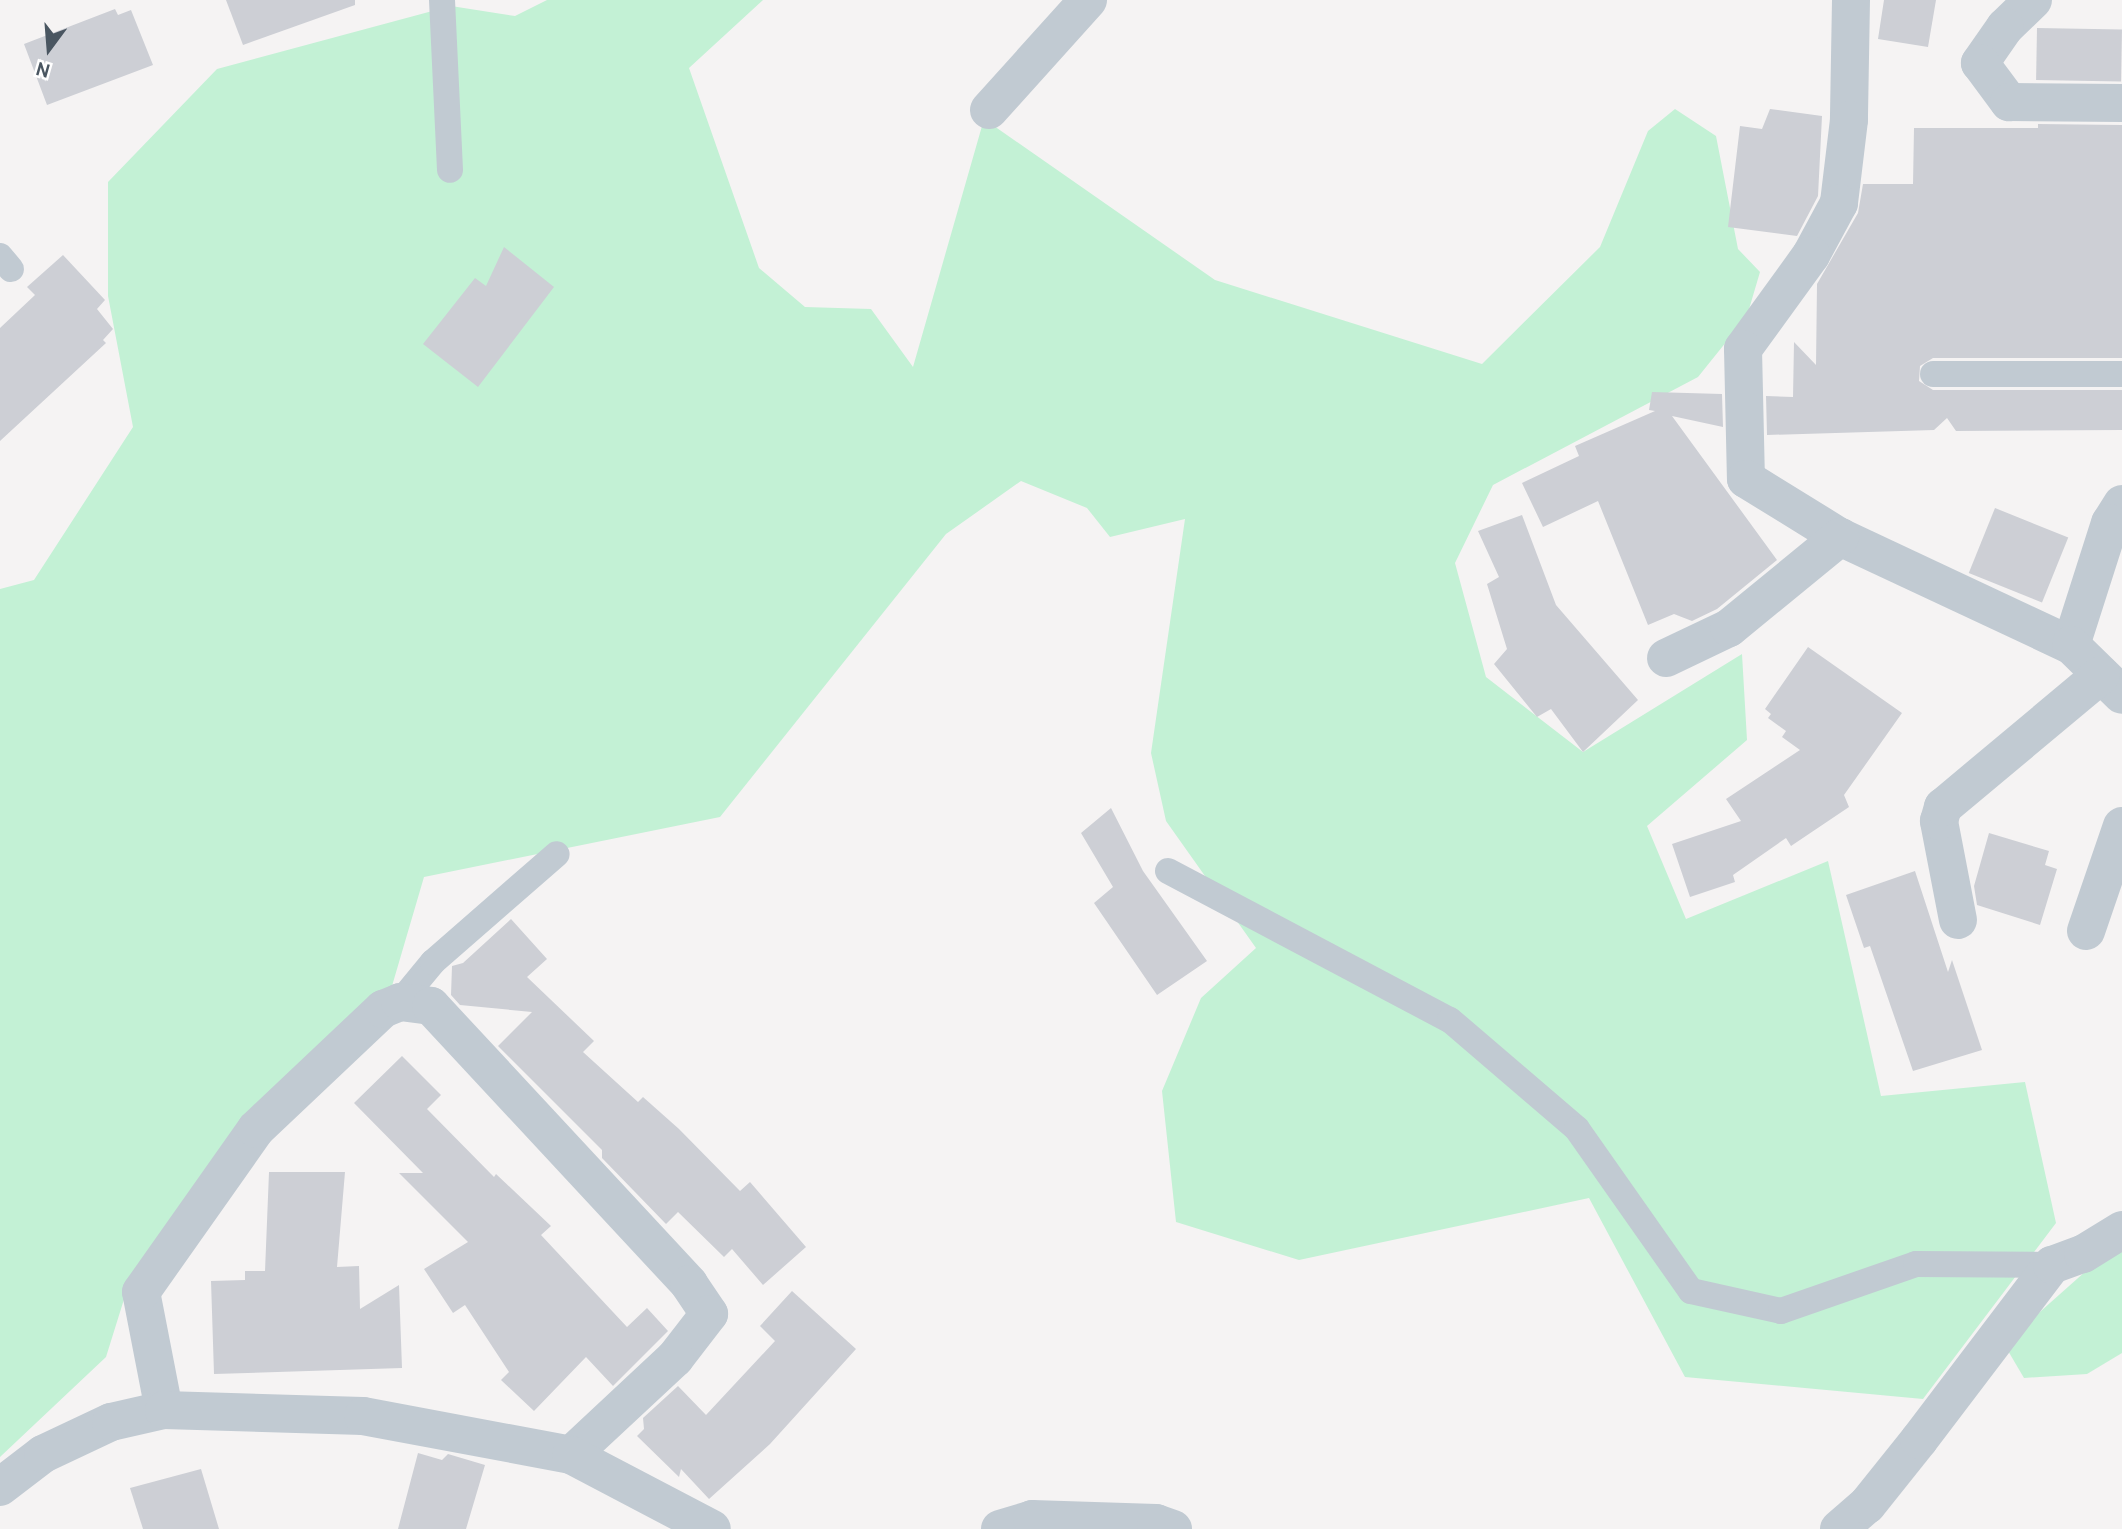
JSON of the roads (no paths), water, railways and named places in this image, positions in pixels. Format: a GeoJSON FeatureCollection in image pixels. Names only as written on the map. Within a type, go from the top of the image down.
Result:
{"type":"FeatureCollection","features":[{"type":"Feature","properties":{"kind":"street"},"geometry":{"type":"LineString","coordinates":[[989,110],[1088,0]]}},
{"type":"Feature","properties":{"kind":"street"},"geometry":{"type":"LineString","coordinates":[[1851,0],[1849,120],[1839,203],[1811,255],[1743,349],[1746,479],[1840,537],[2071,645],[2113,682],[1943,807],[1939,821],[1958,920]]}},
{"type":"Feature","properties":{"kind":"street"},"geometry":{"type":"LineString","coordinates":[[2034,0],[2005,27],[1980,63],[2009,102],[2122,103]]}},
{"type":"Feature","properties":{"kind":"street"},"geometry":{"type":"LineString","coordinates":[[2071,645],[2105,536],[2122,504]]}},
{"type":"Feature","properties":{"kind":"street"},"geometry":{"type":"LineString","coordinates":[[1666,658],[1729,628],[1840,537]]}},
{"type":"Feature","properties":{"kind":"street"},"geometry":{"type":"LineString","coordinates":[[2087,931],[2122,826]]}},
{"type":"Feature","properties":{"kind":"street"},"geometry":{"type":"LineString","coordinates":[[164,1410],[141,1292],[256,1129],[383,1009],[400,1002],[430,1006],[689,1284],[709,1314],[675,1358],[571,1455]]}},
{"type":"Feature","properties":{"kind":"street"},"geometry":{"type":"LineString","coordinates":[[1839,1529],[1867,1505],[1911,1451],[2052,1265],[2083,1254],[2122,1230]]}},
{"type":"Feature","properties":{"kind":"street"},"geometry":{"type":"LineString","coordinates":[[0,1487],[43,1454],[111,1422],[164,1410],[363,1416],[571,1455],[712,1529]]}},
{"type":"Feature","properties":{"kind":"street"},"geometry":{"type":"LineString","coordinates":[[1000,1529],[1032,1519],[1156,1523],[1173,1529]]}},
{"type":"Feature","properties":{"kind":"lane"},"geometry":{"type":"LineString","coordinates":[[442,0],[450,170]]}},
{"type":"Feature","properties":{"kind":"lane"},"geometry":{"type":"LineString","coordinates":[[1933,374],[2122,374]]}},
{"type":"Feature","properties":{"kind":"lane"},"geometry":{"type":"LineString","coordinates":[[400,1002],[433,962],[557,854]]}},
{"type":"Feature","properties":{"kind":"lane"},"geometry":{"type":"LineString","coordinates":[[1168,871],[1450,1020],[1577,1129],[1691,1291],[1781,1311],[1916,1264],[2052,1265]]}}]}
